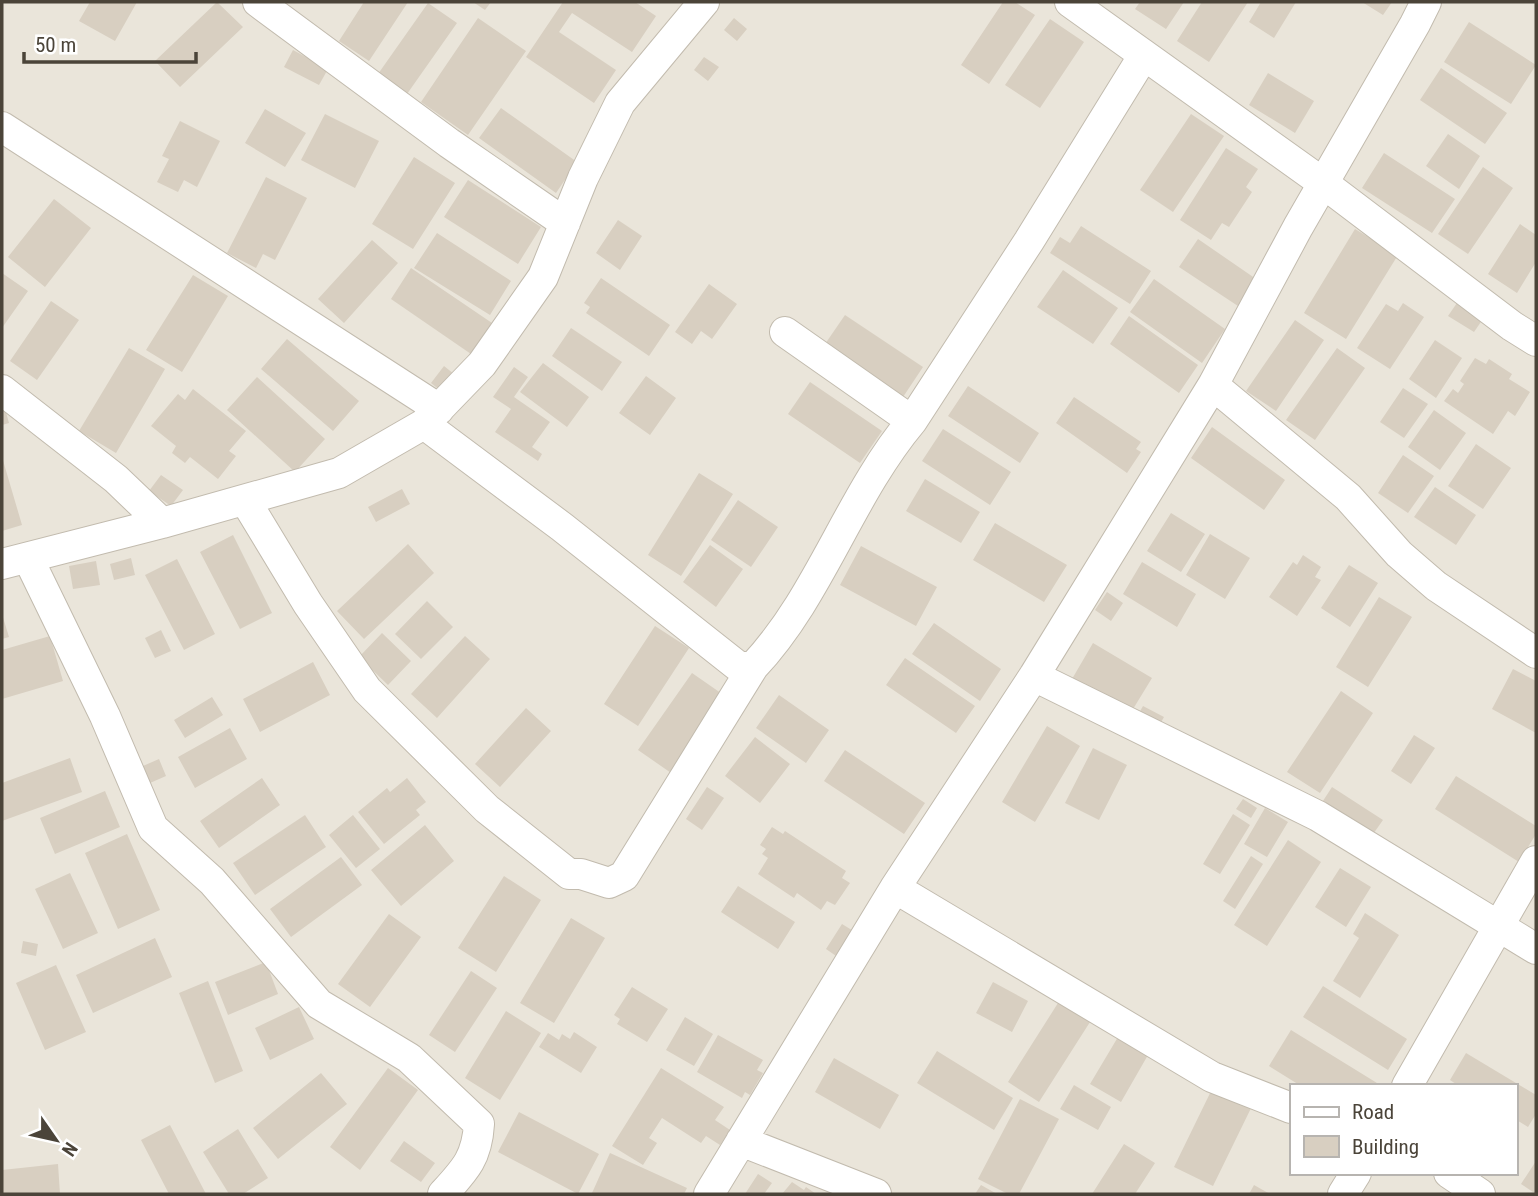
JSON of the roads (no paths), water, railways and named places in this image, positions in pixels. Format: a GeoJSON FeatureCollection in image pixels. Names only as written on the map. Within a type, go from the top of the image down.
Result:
{"type":"FeatureCollection","features":[{"type":"Feature","properties":{"kind":"street"},"geometry":{"type":"LineString","coordinates":[[258,2],[449,143],[565,223]]}},
{"type":"Feature","properties":{"kind":"street"},"geometry":{"type":"LineString","coordinates":[[443,1194],[467,1168],[477,1145],[479,1124],[409,1058],[319,1004],[212,881],[153,828],[105,716],[15,561],[339,473],[432,416],[482,364],[543,277],[583,177],[620,103],[704,2]]}},
{"type":"Feature","properties":{"kind":"street"},"geometry":{"type":"LineString","coordinates":[[1070,2],[1323,183],[1512,326],[1536,341]]}},
{"type":"Feature","properties":{"kind":"street"},"geometry":{"type":"LineString","coordinates":[[709,1194],[895,888],[1034,676],[1213,385],[1426,2]]}},
{"type":"Feature","properties":{"kind":"street"},"geometry":{"type":"LineString","coordinates":[[245,500],[308,604],[367,690],[487,809],[569,874],[581,874],[609,883],[624,876],[753,667],[769,650],[805,595],[889,448],[912,421],[1029,241],[1144,55]]}},
{"type":"Feature","properties":{"kind":"street"},"geometry":{"type":"LineString","coordinates":[[2,127],[432,416],[562,527],[739,667],[753,667]]}},
{"type":"Feature","properties":{"kind":"street"},"geometry":{"type":"LineString","coordinates":[[785,332],[912,421]]}},
{"type":"Feature","properties":{"kind":"street"},"geometry":{"type":"LineString","coordinates":[[1213,385],[1348,497],[1399,554],[1436,586],[1536,653]]}},
{"type":"Feature","properties":{"kind":"street"},"geometry":{"type":"LineString","coordinates":[[2,390],[116,479],[162,523]]}},
{"type":"Feature","properties":{"kind":"street"},"geometry":{"type":"LineString","coordinates":[[1034,676],[1318,816],[1536,948]]}},
{"type":"Feature","properties":{"kind":"street"},"geometry":{"type":"LineString","coordinates":[[1408,1084],[1536,861]]}},
{"type":"Feature","properties":{"kind":"street"},"geometry":{"type":"LineString","coordinates":[[895,888],[1212,1077],[1290,1108]]}},
{"type":"Feature","properties":{"kind":"street"},"geometry":{"type":"LineString","coordinates":[[741,1141],[876,1194]]}},
{"type":"Feature","properties":{"kind":"street"},"geometry":{"type":"LineString","coordinates":[[1343,1194],[1355,1175]]}},
{"type":"Feature","properties":{"kind":"street"},"geometry":{"type":"LineString","coordinates":[[1452,1175],[1480,1194]]}}]}
